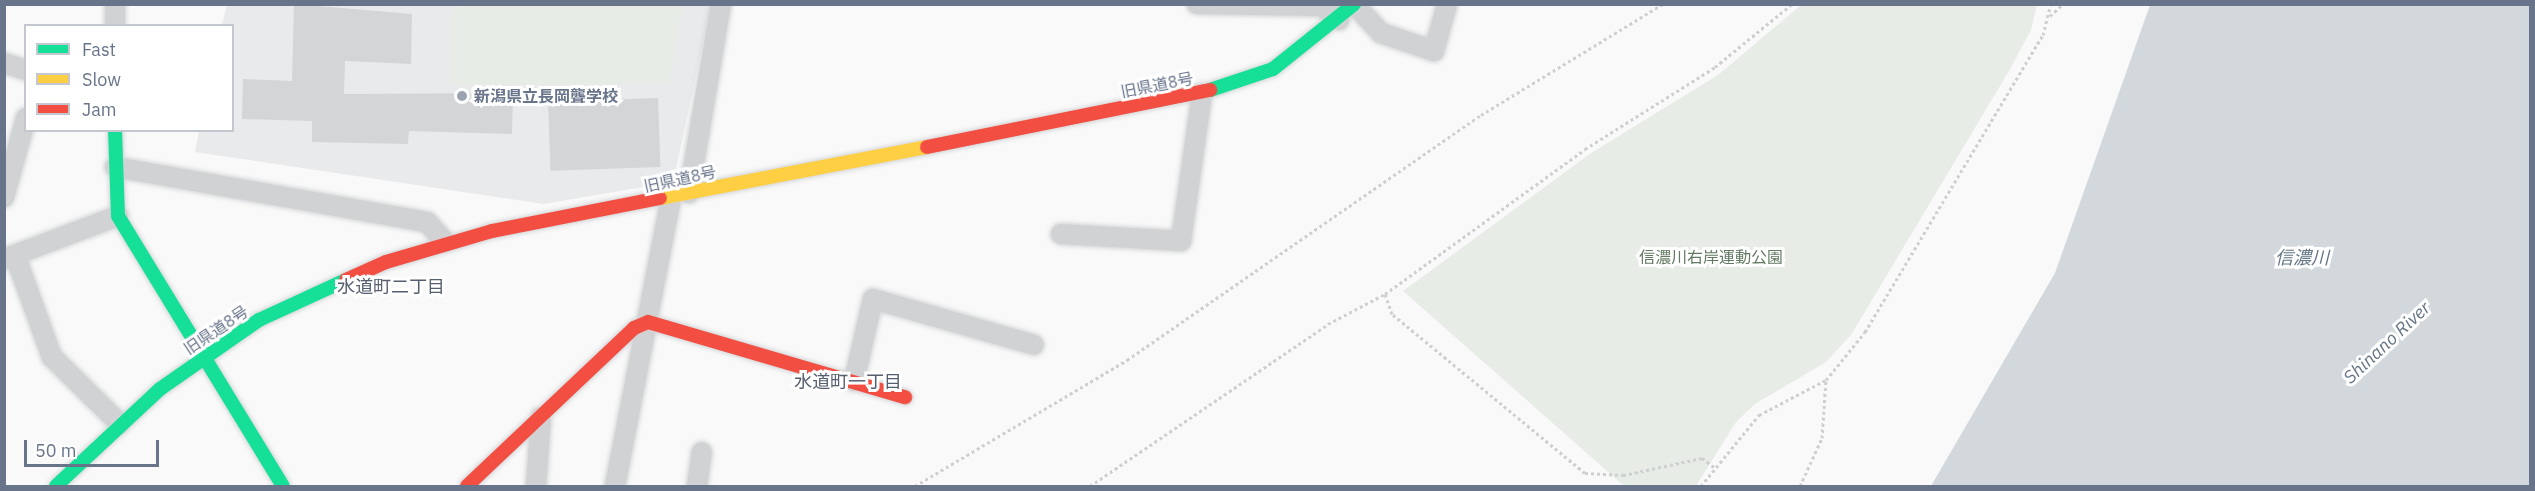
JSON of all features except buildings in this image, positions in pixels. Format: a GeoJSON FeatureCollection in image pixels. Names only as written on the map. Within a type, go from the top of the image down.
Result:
{"type":"FeatureCollection","features":[{"type":"Feature","properties":{"kind":"street"},"geometry":{"type":"LineString","coordinates":[[115,4],[115,24]]}},
{"type":"Feature","properties":{"kind":"street"},"geometry":{"type":"LineString","coordinates":[[615,486],[648,322],[680,196],[721,4]]}},
{"type":"Feature","properties":{"kind":"street"},"geometry":{"type":"LineString","coordinates":[[1197,4],[1322,5],[1340,20]]}},
{"type":"Feature","properties":{"kind":"street"},"geometry":{"type":"LineString","coordinates":[[1354,4],[1381,33],[1434,51],[1447,4]]}},
{"type":"Feature","properties":{"kind":"street","name":"旧県道8号"},"geometry":{"type":"LineString","coordinates":[[56,486],[120,424],[203,358],[304,296],[445,242],[1202,93],[1273,69],[1340,20],[1354,4]]}},
{"type":"Feature","properties":{"kind":"street"},"geometry":{"type":"LineString","coordinates":[[4,63],[24,69]]}},
{"type":"Feature","properties":{"kind":"street"},"geometry":{"type":"LineString","coordinates":[[1061,234],[1181,241],[1202,93]]}},
{"type":"Feature","properties":{"kind":"street"},"geometry":{"type":"LineString","coordinates":[[4,197],[24,125]]}},
{"type":"Feature","properties":{"kind":"street"},"geometry":{"type":"LineString","coordinates":[[115,132],[118,216],[279,485]]}},
{"type":"Feature","properties":{"kind":"street"},"geometry":{"type":"LineString","coordinates":[[116,167],[427,222],[445,242]]}},
{"type":"Feature","properties":{"kind":"street"},"geometry":{"type":"LineString","coordinates":[[118,216],[10,257],[52,357],[120,424]]}},
{"type":"Feature","properties":{"kind":"street"},"geometry":{"type":"LineString","coordinates":[[854,381],[873,299],[1034,345]]}},
{"type":"Feature","properties":{"kind":"street"},"geometry":{"type":"LineString","coordinates":[[467,486],[634,328],[648,322],[905,397]]}},
{"type":"Feature","properties":{"kind":"street"},"geometry":{"type":"LineString","coordinates":[[536,486],[541,417]]}},
{"type":"Feature","properties":{"kind":"street"},"geometry":{"type":"LineString","coordinates":[[697,486],[702,452]]}},
{"type":"Feature","properties":{"kind":"path"},"geometry":{"type":"LineString","coordinates":[[915,486],[1136,354],[1481,115],[1663,4]]}},
{"type":"Feature","properties":{"kind":"path"},"geometry":{"type":"LineString","coordinates":[[1090,486],[1328,324],[1385,294],[1585,149],[1715,67],[1792,4]]}},
{"type":"Feature","properties":{"kind":"path"},"geometry":{"type":"LineString","coordinates":[[2050,4],[2050,16]]}},
{"type":"Feature","properties":{"kind":"path"},"geometry":{"type":"LineString","coordinates":[[1701,486],[1714,467],[1759,415],[1826,380],[1865,332],[1990,128],[2050,16],[2063,4]]}},
{"type":"Feature","properties":{"kind":"path"},"geometry":{"type":"LineString","coordinates":[[1385,294],[1392,314],[1585,473],[1623,475],[1702,458],[1714,467]]}},
{"type":"Feature","properties":{"kind":"path"},"geometry":{"type":"LineString","coordinates":[[1800,486],[1822,438],[1826,380]]}},
{"type":"Feature","properties":{"kind":"shaded area","name":"新潟県立長岡聾学校"},"geometry":{"type":"Polygon","coordinates":[[[227,5],[711,5],[676,169],[661,184],[544,204],[195,152],[199,132],[234,132],[234,24],[222,24],[227,5]]]}},
{"type":"Feature","properties":{"kind":"green space"},"geometry":{"type":"Polygon","coordinates":[[[461,4],[683,5],[669,83],[451,85],[451,13],[461,4]]]}},
{"type":"Feature","properties":{"kind":"green space","name":"信濃川右岸運動公園"},"geometry":{"type":"Polygon","coordinates":[[[1801,5],[2037,5],[2031,30],[2009,71],[1851,335],[1826,362],[1755,404],[1736,422],[1696,486],[1624,486],[1403,291],[1591,153],[1718,75],[1801,5]]]}},
{"type":"Feature","properties":{"kind":"water","name":"信濃川"},"geometry":{"type":"Polygon","coordinates":[[[2150,5],[2530,5],[2530,486],[1931,486],[2055,273],[2150,5]]]}},
{"type":"Feature","properties":{"kind":"traffic: fast"},"geometry":{"type":"LineString","coordinates":[[1210,90],[1273,69],[1354,4]]}},
{"type":"Feature","properties":{"kind":"traffic: fast"},"geometry":{"type":"LineString","coordinates":[[115,132],[118,216],[283,486]]}},
{"type":"Feature","properties":{"kind":"traffic: fast"},"geometry":{"type":"LineString","coordinates":[[56,486],[160,389],[259,320],[346,280]]}},
{"type":"Feature","properties":{"kind":"traffic: slow"},"geometry":{"type":"LineString","coordinates":[[660,198],[927,147]]}},
{"type":"Feature","properties":{"kind":"traffic: jam"},"geometry":{"type":"LineString","coordinates":[[927,147],[1210,90]]}},
{"type":"Feature","properties":{"kind":"traffic: jam"},"geometry":{"type":"LineString","coordinates":[[346,280],[386,262],[492,231],[660,198]]}},
{"type":"Feature","properties":{"kind":"traffic: jam"},"geometry":{"type":"LineString","coordinates":[[467,486],[634,328],[648,322],[905,397]]}},
{"type":"Feature","properties":{"kind":"place","name":"新潟県立長岡聾学校"},"geometry":{"type":"Point","coordinates":[462,96]}},
{"type":"Feature","properties":{"kind":"district","name":"水道町二丁目"},"geometry":{"type":"Point","coordinates":[391,287]}},
{"type":"Feature","properties":{"kind":"district","name":"水道町一丁目"},"geometry":{"type":"Point","coordinates":[848,382]}},
{"type":"Feature","properties":{"kind":"water label","name":"Shinano River"},"geometry":{"type":"Point","coordinates":[2387,343]}}]}
